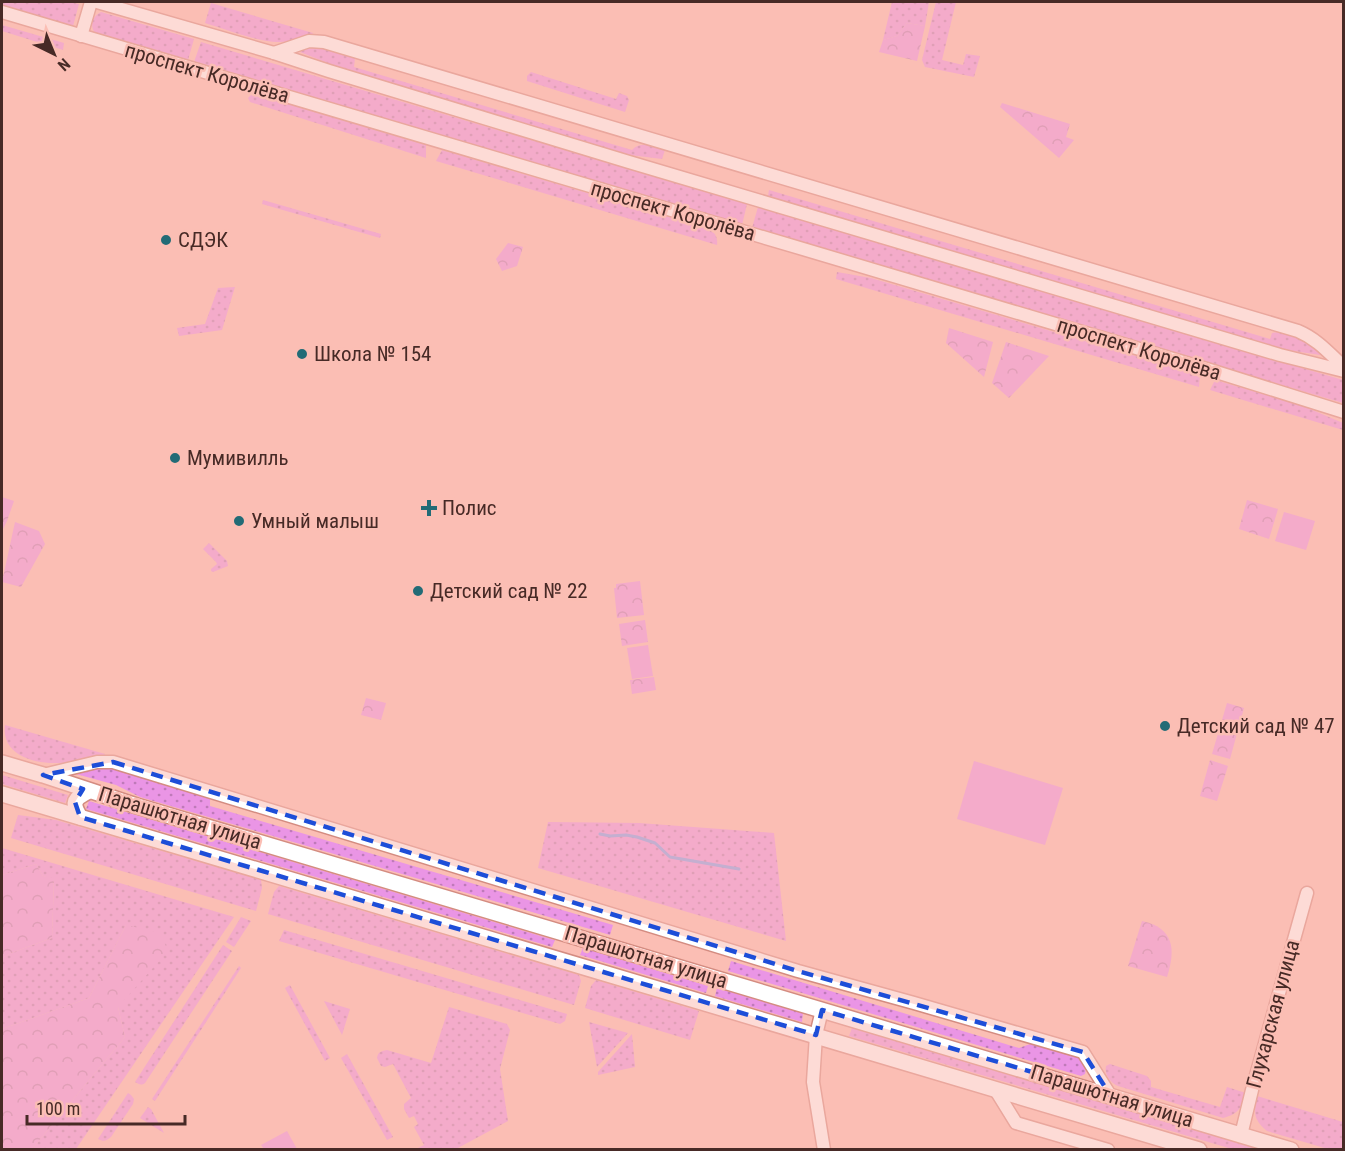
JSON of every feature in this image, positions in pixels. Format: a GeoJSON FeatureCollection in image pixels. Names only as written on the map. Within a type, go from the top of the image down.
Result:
{"type":"FeatureCollection","features":[{"type":"Feature","properties":{"kind":"main road","name":"Парашютная улица"},"geometry":{"type":"LineString","coordinates":[[2,763],[137,806],[1291,1149]]}},
{"type":"Feature","properties":{"kind":"main road"},"geometry":{"type":"LineString","coordinates":[[80,817],[75,802],[77,798],[89,791]]}},
{"type":"Feature","properties":{"kind":"main road","name":"Парашютная улица"},"geometry":{"type":"LineString","coordinates":[[2,794],[1199,1149]]}},
{"type":"Feature","properties":{"kind":"main road"},"geometry":{"type":"LineString","coordinates":[[557,959],[568,954],[570,949],[571,944],[563,933]]}},
{"type":"Feature","properties":{"kind":"street"},"geometry":{"type":"LineString","coordinates":[[81,36],[91,2]]}},
{"type":"Feature","properties":{"kind":"street","name":"проспект Королёва"},"geometry":{"type":"LineString","coordinates":[[97,2],[1269,351],[1344,369]]}},
{"type":"Feature","properties":{"kind":"street","name":"проспект Королёва"},"geometry":{"type":"LineString","coordinates":[[2,12],[1210,370],[1344,412]]}},
{"type":"Feature","properties":{"kind":"street"},"geometry":{"type":"LineString","coordinates":[[274,53],[309,41],[335,45],[1298,331],[1320,344],[1344,369]]}},
{"type":"Feature","properties":{"kind":"street"},"geometry":{"type":"LineString","coordinates":[[44,775],[97,762],[113,762],[798,971],[1083,1052],[1110,1095]]}},
{"type":"Feature","properties":{"kind":"street","name":"Глухарская улица"},"geometry":{"type":"LineString","coordinates":[[1241,1135],[1307,893]]}},
{"type":"Feature","properties":{"kind":"street"},"geometry":{"type":"LineString","coordinates":[[822,1010],[816,1035],[813,1082],[824,1149]]}},
{"type":"Feature","properties":{"kind":"street"},"geometry":{"type":"LineString","coordinates":[[995,1089],[1016,1123],[1108,1149]]}},
{"type":"Feature","properties":{"kind":"highlighted area"},"geometry":{"type":"Polygon","coordinates":[[[113,762],[798,971],[1083,1052],[1110,1095],[822,1010],[816,1035],[80,817],[75,802],[83,789],[43,775],[113,762]]]}},
{"type":"Feature","properties":{"kind":"green space"},"geometry":{"type":"Polygon","coordinates":[[[2,2],[79,4],[73,26],[2,5],[2,2]]]}},
{"type":"Feature","properties":{"kind":"green space"},"geometry":{"type":"Polygon","coordinates":[[[892,2],[929,2],[925,26],[907,23],[897,36],[883,40],[892,2]]]}},
{"type":"Feature","properties":{"kind":"green space"},"geometry":{"type":"Polygon","coordinates":[[[936,2],[956,2],[942,60],[963,65],[966,54],[980,56],[974,77],[925,67],[922,60],[936,2]]]}},
{"type":"Feature","properties":{"kind":"green space"},"geometry":{"type":"Polygon","coordinates":[[[211,3],[313,33],[300,39],[280,42],[243,35],[205,23],[211,3]]]}},
{"type":"Feature","properties":{"kind":"green space"},"geometry":{"type":"Polygon","coordinates":[[[101,12],[194,39],[188,60],[95,33],[92,27],[93,21],[101,12]]]}},
{"type":"Feature","properties":{"kind":"green space"},"geometry":{"type":"Polygon","coordinates":[[[907,23],[925,26],[917,61],[879,52],[883,40],[897,36],[907,23]]]}},
{"type":"Feature","properties":{"kind":"green space"},"geometry":{"type":"Polygon","coordinates":[[[2,25],[64,43],[63,50],[2,31],[2,25]]]}},
{"type":"Feature","properties":{"kind":"green space"},"geometry":{"type":"Polygon","coordinates":[[[201,42],[747,204],[742,225],[194,62],[201,42]]]}},
{"type":"Feature","properties":{"kind":"green space"},"geometry":{"type":"Polygon","coordinates":[[[313,48],[355,58],[354,67],[632,150],[643,145],[665,150],[662,159],[630,155],[338,67],[300,52],[313,48]]]}},
{"type":"Feature","properties":{"kind":"green space"},"geometry":{"type":"Polygon","coordinates":[[[531,72],[616,99],[619,93],[627,96],[629,100],[625,112],[527,81],[527,76],[531,72]]]}},
{"type":"Feature","properties":{"kind":"green space"},"geometry":{"type":"Polygon","coordinates":[[[251,95],[426,145],[426,158],[250,102],[248,98],[251,95]]]}},
{"type":"Feature","properties":{"kind":"green space"},"geometry":{"type":"Polygon","coordinates":[[[1002,103],[1070,124],[1066,137],[1074,140],[1059,158],[1000,107],[1002,103]]]}},
{"type":"Feature","properties":{"kind":"green space"},"geometry":{"type":"Polygon","coordinates":[[[442,150],[709,229],[716,235],[717,245],[436,161],[442,150]]]}},
{"type":"Feature","properties":{"kind":"green space"},"geometry":{"type":"Polygon","coordinates":[[[769,190],[1270,339],[1272,333],[1286,333],[1305,341],[1321,354],[1281,349],[768,196],[769,190]]]}},
{"type":"Feature","properties":{"kind":"green space"},"geometry":{"type":"Polygon","coordinates":[[[263,200],[381,234],[380,238],[262,204],[263,200]]]}},
{"type":"Feature","properties":{"kind":"green space"},"geometry":{"type":"Polygon","coordinates":[[[758,207],[1343,380],[1343,403],[752,228],[758,207]]]}},
{"type":"Feature","properties":{"kind":"green space"},"geometry":{"type":"Polygon","coordinates":[[[508,243],[523,247],[517,266],[502,271],[496,259],[508,243]]]}},
{"type":"Feature","properties":{"kind":"green space"},"geometry":{"type":"Polygon","coordinates":[[[837,272],[871,278],[1200,375],[1199,387],[836,279],[837,272]]]}},
{"type":"Feature","properties":{"kind":"green space"},"geometry":{"type":"Polygon","coordinates":[[[235,287],[222,330],[179,336],[177,328],[205,324],[218,288],[235,287]]]}},
{"type":"Feature","properties":{"kind":"green space"},"geometry":{"type":"Polygon","coordinates":[[[949,328],[993,342],[984,377],[946,343],[949,328]]]}},
{"type":"Feature","properties":{"kind":"green space"},"geometry":{"type":"Polygon","coordinates":[[[1006,342],[1049,356],[1009,398],[992,383],[1006,342]]]}},
{"type":"Feature","properties":{"kind":"green space"},"geometry":{"type":"Polygon","coordinates":[[[1215,380],[1303,406],[1343,423],[1343,430],[1210,390],[1215,380]]]}},
{"type":"Feature","properties":{"kind":"green space"},"geometry":{"type":"Polygon","coordinates":[[[2,497],[14,501],[2,531],[2,497]]]}},
{"type":"Feature","properties":{"kind":"green space"},"geometry":{"type":"Polygon","coordinates":[[[1247,500],[1278,509],[1269,539],[1239,529],[1247,500]]]}},
{"type":"Feature","properties":{"kind":"green space"},"geometry":{"type":"Polygon","coordinates":[[[1284,512],[1315,521],[1306,550],[1275,541],[1284,512]]]}},
{"type":"Feature","properties":{"kind":"green space"},"geometry":{"type":"Polygon","coordinates":[[[15,522],[39,531],[45,544],[21,587],[2,582],[15,522]]]}},
{"type":"Feature","properties":{"kind":"green space"},"geometry":{"type":"Polygon","coordinates":[[[209,543],[227,561],[228,566],[211,571],[217,564],[203,549],[209,543]]]}},
{"type":"Feature","properties":{"kind":"green space"},"geometry":{"type":"Polygon","coordinates":[[[640,581],[644,615],[617,618],[614,588],[616,584],[640,581]]]}},
{"type":"Feature","properties":{"kind":"green space"},"geometry":{"type":"Polygon","coordinates":[[[645,620],[648,642],[622,646],[619,624],[645,620]]]}},
{"type":"Feature","properties":{"kind":"green space"},"geometry":{"type":"Polygon","coordinates":[[[648,645],[653,676],[632,679],[627,648],[648,645]]]}},
{"type":"Feature","properties":{"kind":"green space"},"geometry":{"type":"Polygon","coordinates":[[[654,677],[656,690],[632,694],[630,680],[654,677]]]}},
{"type":"Feature","properties":{"kind":"green space"},"geometry":{"type":"Polygon","coordinates":[[[366,698],[386,703],[381,720],[361,715],[366,698]]]}},
{"type":"Feature","properties":{"kind":"green space"},"geometry":{"type":"Polygon","coordinates":[[[1227,703],[1244,708],[1230,759],[1212,754],[1227,703]]]}},
{"type":"Feature","properties":{"kind":"green space"},"geometry":{"type":"Polygon","coordinates":[[[5,725],[105,754],[64,763],[39,762],[21,756],[8,744],[5,725]]]}},
{"type":"Feature","properties":{"kind":"green space"},"geometry":{"type":"Polygon","coordinates":[[[1210,760],[1228,766],[1217,801],[1200,796],[1210,760]]]}},
{"type":"Feature","properties":{"kind":"green space"},"geometry":{"type":"Polygon","coordinates":[[[974,761],[1063,788],[1045,845],[957,819],[974,761]]]}},
{"type":"Feature","properties":{"kind":"green space"},"geometry":{"type":"Polygon","coordinates":[[[116,769],[205,795],[210,799],[210,806],[613,925],[610,935],[140,797],[116,785],[76,774],[77,771],[116,769]]]}},
{"type":"Feature","properties":{"kind":"green space"},"geometry":{"type":"Polygon","coordinates":[[[2,775],[68,795],[65,803],[2,784],[2,775]]]}},
{"type":"Feature","properties":{"kind":"green space"},"geometry":{"type":"Polygon","coordinates":[[[89,801],[555,940],[552,947],[86,809],[89,801]]]}},
{"type":"Feature","properties":{"kind":"green space"},"geometry":{"type":"Polygon","coordinates":[[[18,815],[56,820],[261,880],[262,888],[256,911],[11,838],[18,815]]]}},
{"type":"Feature","properties":{"kind":"green space"},"geometry":{"type":"Polygon","coordinates":[[[548,822],[639,823],[774,833],[786,941],[538,868],[548,822]]]}},
{"type":"Feature","properties":{"kind":"green space"},"geometry":{"type":"Polygon","coordinates":[[[2,848],[234,917],[76,1149],[32,1149],[125,1037],[118,1007],[126,925],[89,998],[2,1029],[2,958],[52,938],[54,879],[43,876],[36,864],[2,875],[2,848]]]}},
{"type":"Feature","properties":{"kind":"green space"},"geometry":{"type":"Polygon","coordinates":[[[36,864],[43,876],[54,878],[52,938],[2,958],[2,875],[36,864]]]}},
{"type":"Feature","properties":{"kind":"green space"},"geometry":{"type":"Polygon","coordinates":[[[279,886],[579,975],[581,981],[574,1005],[268,914],[274,892],[279,886]]]}},
{"type":"Feature","properties":{"kind":"green space"},"geometry":{"type":"Polygon","coordinates":[[[241,917],[251,921],[234,947],[226,942],[241,917]]]}},
{"type":"Feature","properties":{"kind":"green space"},"geometry":{"type":"Polygon","coordinates":[[[1142,921],[1161,929],[1170,941],[1171,957],[1167,977],[1128,966],[1142,921]]]}},
{"type":"Feature","properties":{"kind":"green space"},"geometry":{"type":"Polygon","coordinates":[[[126,925],[160,933],[168,951],[118,1007],[125,1037],[32,1149],[2,1149],[2,1029],[89,998],[126,925]]]}},
{"type":"Feature","properties":{"kind":"green space"},"geometry":{"type":"Polygon","coordinates":[[[284,930],[567,1014],[565,1021],[560,1024],[279,941],[284,930]]]}},
{"type":"Feature","properties":{"kind":"green space"},"geometry":{"type":"Polygon","coordinates":[[[223,945],[232,951],[145,1083],[141,1085],[135,1082],[223,945]]]}},
{"type":"Feature","properties":{"kind":"green space"},"geometry":{"type":"Polygon","coordinates":[[[583,948],[708,986],[706,993],[580,955],[583,948]]]}},
{"type":"Feature","properties":{"kind":"green space"},"geometry":{"type":"Polygon","coordinates":[[[731,961],[1019,1048],[1033,1043],[1077,1055],[1082,1061],[1085,1074],[1081,1076],[728,971],[731,961]]]}},
{"type":"Feature","properties":{"kind":"green space"},"geometry":{"type":"Polygon","coordinates":[[[239,966],[241,968],[155,1101],[152,1099],[239,966]]]}},
{"type":"Feature","properties":{"kind":"green space"},"geometry":{"type":"Polygon","coordinates":[[[596,980],[699,1011],[690,1040],[585,1008],[591,986],[596,980]]]}},
{"type":"Feature","properties":{"kind":"green space"},"geometry":{"type":"Polygon","coordinates":[[[290,985],[330,1058],[325,1061],[285,988],[290,985]]]}},
{"type":"Feature","properties":{"kind":"green space"},"geometry":{"type":"Polygon","coordinates":[[[717,988],[803,1013],[802,1022],[715,996],[717,988]]]}},
{"type":"Feature","properties":{"kind":"green space"},"geometry":{"type":"Polygon","coordinates":[[[324,1001],[350,1009],[342,1035],[324,1001]]]}},
{"type":"Feature","properties":{"kind":"green space"},"geometry":{"type":"Polygon","coordinates":[[[449,1007],[507,1024],[510,1030],[500,1069],[508,1121],[456,1149],[416,1149],[424,1145],[414,1127],[418,1124],[414,1116],[409,1118],[404,1109],[404,1104],[411,1098],[393,1064],[381,1066],[377,1058],[380,1052],[387,1050],[431,1063],[449,1007]]]}},
{"type":"Feature","properties":{"kind":"green space"},"geometry":{"type":"Polygon","coordinates":[[[589,1022],[628,1033],[597,1067],[589,1022]]]}},
{"type":"Feature","properties":{"kind":"green space"},"geometry":{"type":"Polygon","coordinates":[[[852,1028],[1262,1149],[1232,1149],[849,1036],[852,1028]]]}},
{"type":"Feature","properties":{"kind":"green space"},"geometry":{"type":"Polygon","coordinates":[[[632,1034],[635,1067],[598,1075],[598,1072],[632,1034]]]}},
{"type":"Feature","properties":{"kind":"green space"},"geometry":{"type":"Polygon","coordinates":[[[347,1054],[393,1137],[387,1140],[341,1058],[347,1054]]]}},
{"type":"Feature","properties":{"kind":"green space"},"geometry":{"type":"Polygon","coordinates":[[[1110,1064],[1147,1076],[1151,1081],[1151,1087],[1220,1107],[1227,1087],[1246,1093],[1239,1109],[1223,1118],[1118,1086],[1107,1075],[1106,1066],[1110,1064]]]}},
{"type":"Feature","properties":{"kind":"green space"},"geometry":{"type":"Polygon","coordinates":[[[128,1093],[134,1099],[133,1104],[111,1137],[105,1141],[98,1139],[128,1093]]]}},
{"type":"Feature","properties":{"kind":"green space"},"geometry":{"type":"Polygon","coordinates":[[[1257,1096],[1343,1122],[1343,1149],[1328,1149],[1267,1131],[1256,1116],[1257,1096]]]}},
{"type":"Feature","properties":{"kind":"green space"},"geometry":{"type":"Polygon","coordinates":[[[148,1107],[151,1109],[164,1133],[140,1118],[148,1107]]]}},
{"type":"Feature","properties":{"kind":"green space"},"geometry":{"type":"Polygon","coordinates":[[[287,1131],[297,1149],[264,1149],[261,1145],[287,1131]]]}},
{"type":"Feature","properties":{"kind":"waterway"},"geometry":{"type":"LineString","coordinates":[[600,834],[637,837],[655,843],[670,857],[739,869]]}},
{"type":"Feature","properties":{"kind":"place","name":"СДЭК"},"geometry":{"type":"Point","coordinates":[166,240]}},
{"type":"Feature","properties":{"kind":"place","name":"Школа № 154"},"geometry":{"type":"Point","coordinates":[302,354]}},
{"type":"Feature","properties":{"kind":"place","name":"Мумивилль"},"geometry":{"type":"Point","coordinates":[175,458]}},
{"type":"Feature","properties":{"kind":"place","name":"Полис"},"geometry":{"type":"Point","coordinates":[429,508]}},
{"type":"Feature","properties":{"kind":"place","name":"Умный малыш"},"geometry":{"type":"Point","coordinates":[239,521]}},
{"type":"Feature","properties":{"kind":"place","name":"Детский сад № 22"},"geometry":{"type":"Point","coordinates":[418,591]}},
{"type":"Feature","properties":{"kind":"place","name":"Детский сад № 47"},"geometry":{"type":"Point","coordinates":[1165,726]}}]}
